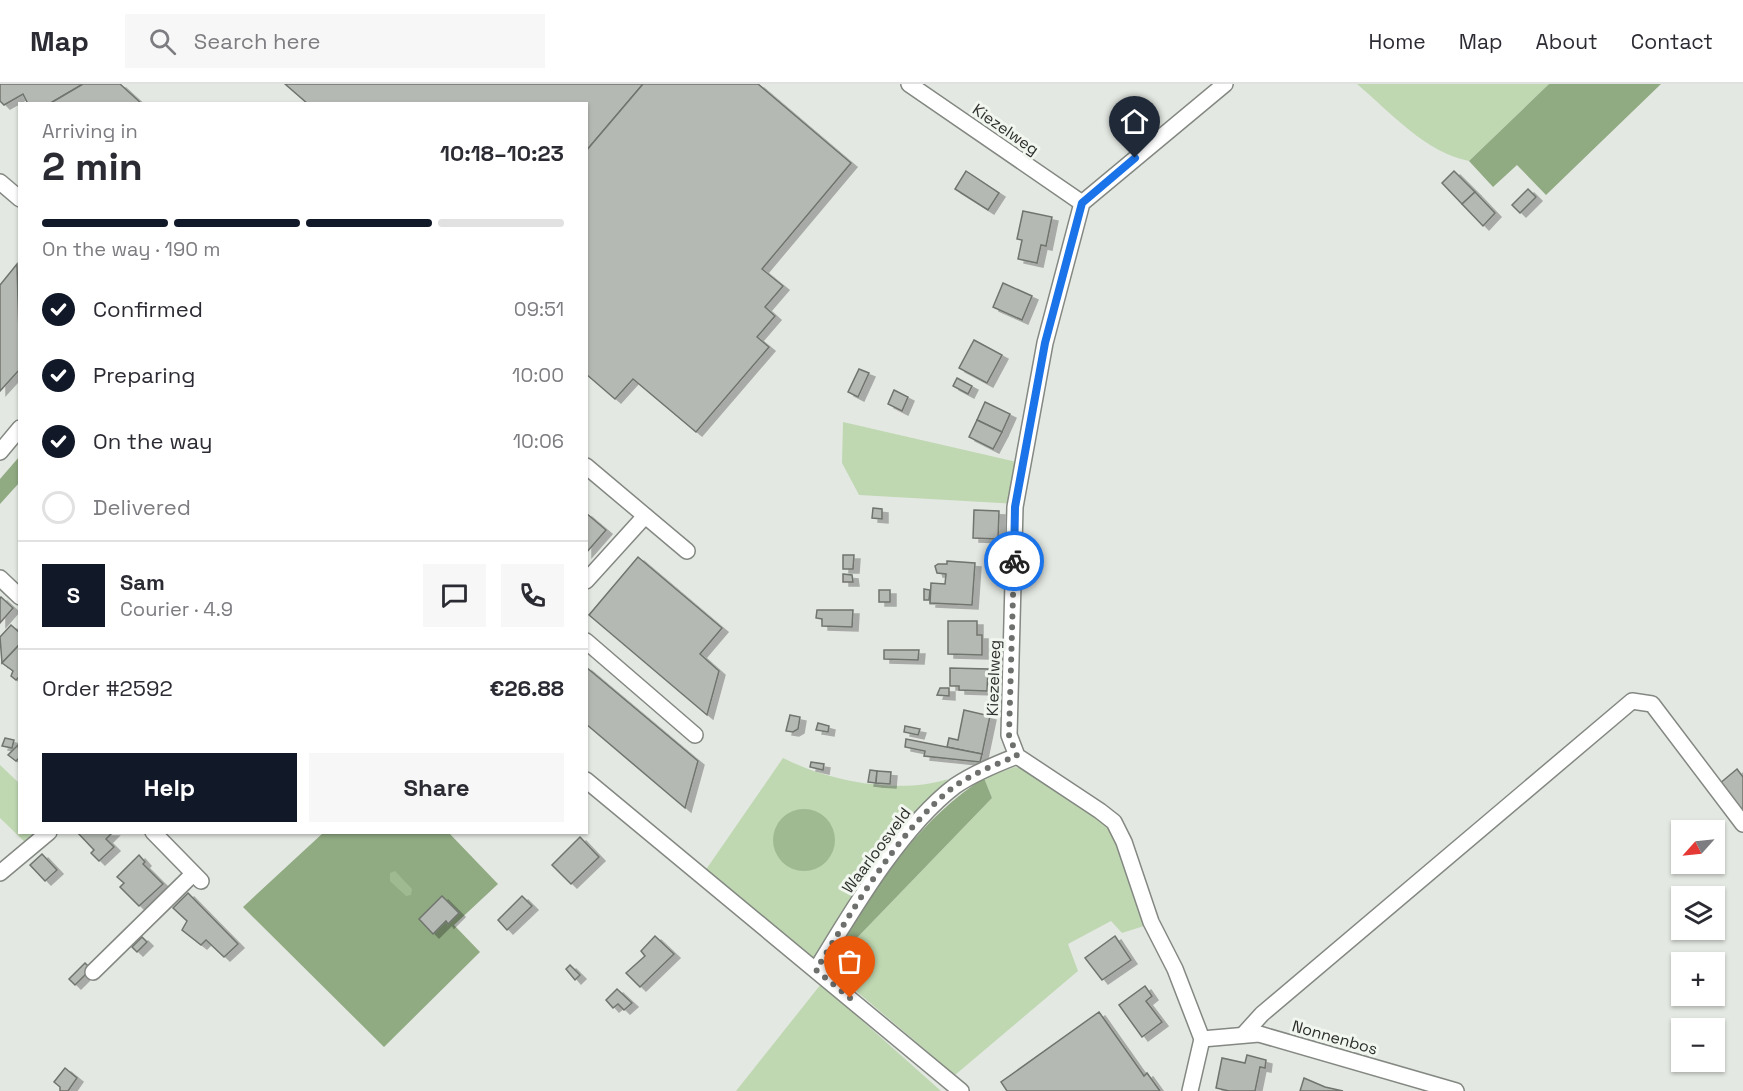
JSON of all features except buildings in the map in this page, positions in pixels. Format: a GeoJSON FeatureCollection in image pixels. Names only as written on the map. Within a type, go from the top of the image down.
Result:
{"type":"FeatureCollection","features":[{"type":"Feature","properties":{"kind":"street","name":"Kiezelweg"},"geometry":{"type":"LineString","coordinates":[[909,84],[1082,203],[1045,343],[1015,507],[1009,735],[1017,756]]}},
{"type":"Feature","properties":{"kind":"street"},"geometry":{"type":"LineString","coordinates":[[1082,203],[1225,84]]}},
{"type":"Feature","properties":{"kind":"street"},"geometry":{"type":"LineString","coordinates":[[0,182],[18,196]]}},
{"type":"Feature","properties":{"kind":"street"},"geometry":{"type":"LineString","coordinates":[[0,452],[18,430]]}},
{"type":"Feature","properties":{"kind":"street"},"geometry":{"type":"LineString","coordinates":[[588,468],[687,551]]}},
{"type":"Feature","properties":{"kind":"street"},"geometry":{"type":"LineString","coordinates":[[588,579],[645,516]]}},
{"type":"Feature","properties":{"kind":"street"},"geometry":{"type":"LineString","coordinates":[[0,578],[18,595]]}},
{"type":"Feature","properties":{"kind":"street"},"geometry":{"type":"LineString","coordinates":[[588,643],[695,735]]}},
{"type":"Feature","properties":{"kind":"street"},"geometry":{"type":"LineString","coordinates":[[1243,1035],[1262,1014],[1632,701],[1652,704],[1743,824]]}},
{"type":"Feature","properties":{"kind":"street"},"geometry":{"type":"LineString","coordinates":[[1017,756],[1086,799],[1114,822],[1124,842],[1151,922],[1175,969],[1202,1039],[1190,1091]]}},
{"type":"Feature","properties":{"kind":"street","name":"Waarloosveld"},"geometry":{"type":"LineString","coordinates":[[816,970],[890,858],[929,809],[956,786],[984,769],[1017,756]]}},
{"type":"Feature","properties":{"kind":"street"},"geometry":{"type":"LineString","coordinates":[[588,782],[961,1091]]}},
{"type":"Feature","properties":{"kind":"street"},"geometry":{"type":"LineString","coordinates":[[0,873],[47,834]]}},
{"type":"Feature","properties":{"kind":"street"},"geometry":{"type":"LineString","coordinates":[[93,972],[197,877],[155,834]]}},
{"type":"Feature","properties":{"kind":"street","name":"Nonnenbos"},"geometry":{"type":"LineString","coordinates":[[1202,1039],[1259,1034],[1456,1091]]}},
{"type":"Feature","properties":{"kind":"shaded area"},"geometry":{"type":"Polygon","coordinates":[[[1357,84],[1549,84],[1469,161],[1453,157],[1423,141],[1357,84]]]}},
{"type":"Feature","properties":{"kind":"shaded area"},"geometry":{"type":"Polygon","coordinates":[[[1549,84],[1661,84],[1546,195],[1517,165],[1493,187],[1469,161],[1549,84]]]}},
{"type":"Feature","properties":{"kind":"shaded area"},"geometry":{"type":"Polygon","coordinates":[[[843,422],[1021,463],[1018,504],[859,495],[842,463],[843,422]]]}},
{"type":"Feature","properties":{"kind":"shaded area"},"geometry":{"type":"Polygon","coordinates":[[[18,458],[18,484],[0,504],[0,479],[18,458]]]}},
{"type":"Feature","properties":{"kind":"shaded area"},"geometry":{"type":"Polygon","coordinates":[[[783,758],[821,773],[864,783],[908,786],[948,779],[872,868],[814,958],[705,871],[783,758]]]}},
{"type":"Feature","properties":{"kind":"shaded area"},"geometry":{"type":"Polygon","coordinates":[[[0,765],[18,782],[18,834],[46,834],[30,847],[0,818],[0,765]]]}},
{"type":"Feature","properties":{"kind":"shaded area"},"geometry":{"type":"Polygon","coordinates":[[[1015,767],[1032,771],[1097,816],[1114,836],[1144,926],[1122,933],[1111,921],[1068,944],[1078,971],[955,1075],[829,968],[845,938],[852,943],[992,798],[984,778],[1015,767]]]}},
{"type":"Feature","properties":{"kind":"shaded area"},"geometry":{"type":"Polygon","coordinates":[[[984,778],[992,798],[852,943],[845,938],[873,893],[905,850],[942,811],[984,778]]]}},
{"type":"Feature","properties":{"kind":"shaded area"},"geometry":{"type":"Polygon","coordinates":[[[798,809],[810,809],[826,818],[833,828],[835,840],[833,852],[826,862],[810,871],[798,871],[787,866],[778,857],[773,846],[773,834],[778,823],[787,814],[798,809]]]}},
{"type":"Feature","properties":{"kind":"shaded area"},"geometry":{"type":"Polygon","coordinates":[[[322,834],[450,834],[498,884],[454,925],[480,952],[384,1047],[243,907],[322,834]]]}},
{"type":"Feature","properties":{"kind":"shaded area"},"geometry":{"type":"Polygon","coordinates":[[[395,871],[412,889],[411,895],[406,896],[390,881],[390,873],[395,871]]]}},
{"type":"Feature","properties":{"kind":"shaded area"},"geometry":{"type":"Polygon","coordinates":[[[821,984],[941,1091],[736,1091],[821,984]]]}},
{"type":"Feature","properties":{"kind":"way so far"},"geometry":{"type":"LineString","coordinates":[[850,998],[816,970],[847,920],[890,858],[929,809],[956,786],[984,769],[1017,756],[1009,735],[1014,561]]}},
{"type":"Feature","properties":{"kind":"route"},"geometry":{"type":"LineString","coordinates":[[1014,561],[1015,507],[1045,343],[1082,203],[1135,158]]}}]}
